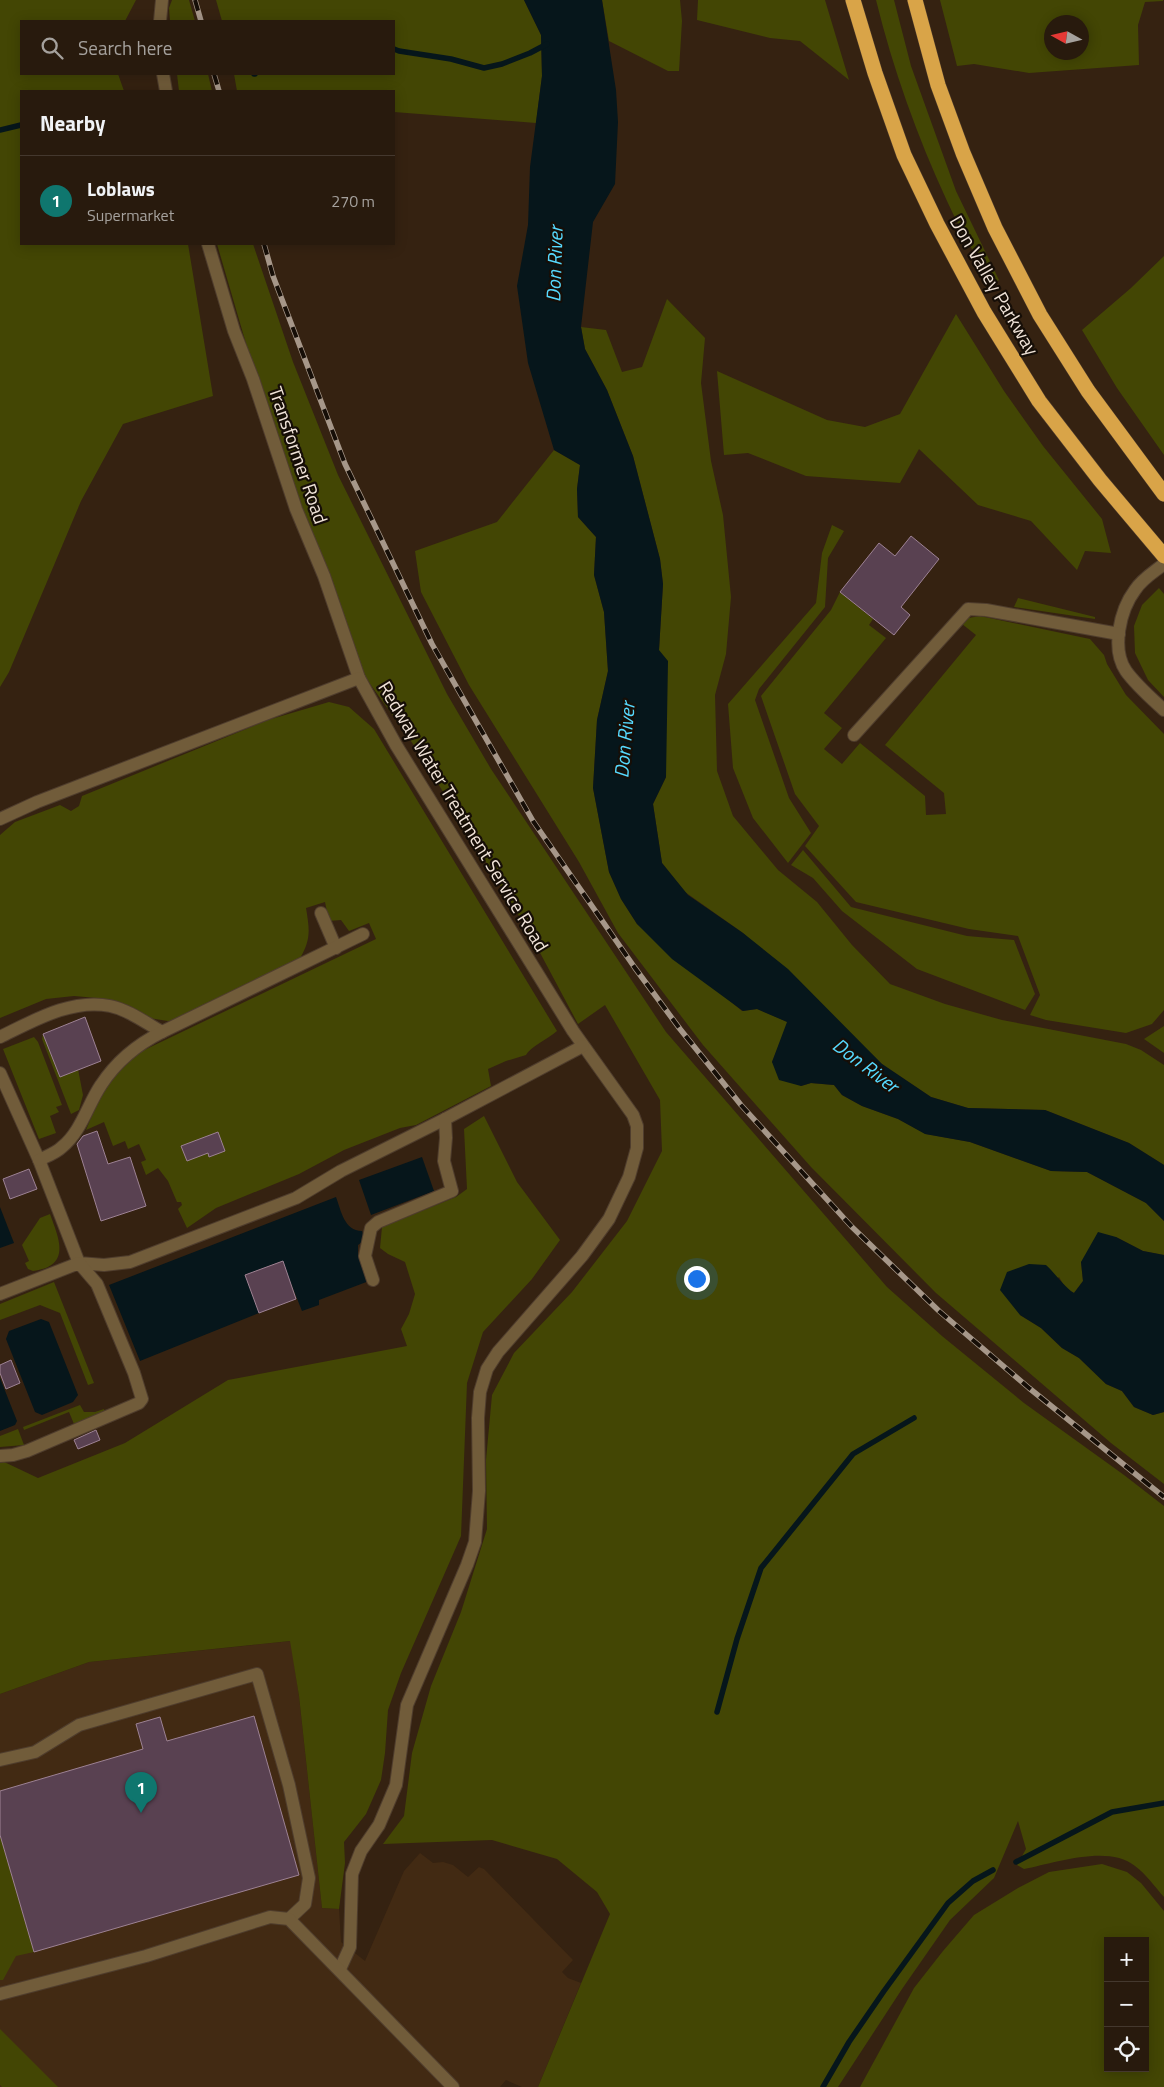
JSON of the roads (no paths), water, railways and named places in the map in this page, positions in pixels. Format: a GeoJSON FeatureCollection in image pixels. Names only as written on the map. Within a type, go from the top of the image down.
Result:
{"type":"FeatureCollection","features":[{"type":"Feature","properties":{"kind":"highway","name":"Don Valley Parkway"},"geometry":{"type":"LineString","coordinates":[[853,0],[874,72],[904,155],[937,224],[970,286],[1039,400],[1134,522],[1164,556]]}},
{"type":"Feature","properties":{"kind":"highway","name":"Don Valley Parkway"},"geometry":{"type":"LineString","coordinates":[[915,0],[938,85],[963,153],[995,228],[1040,315],[1088,391],[1164,494]]}},
{"type":"Feature","properties":{"kind":"street"},"geometry":{"type":"LineString","coordinates":[[160,20],[162,0]]}},
{"type":"Feature","properties":{"kind":"street"},"geometry":{"type":"LineString","coordinates":[[163,75],[166,90]]}},
{"type":"Feature","properties":{"kind":"street","name":"Transformer Road"},"geometry":{"type":"LineString","coordinates":[[208,245],[234,331],[253,379],[296,509],[324,576],[359,678]]}},
{"type":"Feature","properties":{"kind":"street"},"geometry":{"type":"LineString","coordinates":[[1164,564],[1135,590],[1125,608],[1119,634],[1121,658],[1126,670],[1164,710]]}},
{"type":"Feature","properties":{"kind":"street"},"geometry":{"type":"LineString","coordinates":[[854,735],[968,609],[986,610],[1119,634]]}},
{"type":"Feature","properties":{"kind":"street","name":"Redway Water Treatment Service Road"},"geometry":{"type":"LineString","coordinates":[[0,819],[37,802],[359,678],[396,745],[583,1046],[633,1115],[637,1126],[637,1148],[630,1177],[609,1219],[582,1256],[498,1352],[487,1369],[480,1392],[478,1418],[478,1492],[475,1542],[467,1566],[407,1705],[396,1784],[379,1825],[362,1851],[352,1874],[350,1947],[340,1970]]}},
{"type":"Feature","properties":{"kind":"street"},"geometry":{"type":"LineString","coordinates":[[321,913],[336,948]]}},
{"type":"Feature","properties":{"kind":"street"},"geometry":{"type":"LineString","coordinates":[[39,1160],[67,1143],[100,1086],[114,1068],[141,1044],[362,934]]}},
{"type":"Feature","properties":{"kind":"street"},"geometry":{"type":"LineString","coordinates":[[0,1037],[52,1013],[92,1004],[111,1006],[122,1010],[162,1032]]}},
{"type":"Feature","properties":{"kind":"street"},"geometry":{"type":"LineString","coordinates":[[0,1294],[79,1263],[104,1265],[130,1262],[296,1198],[341,1171],[445,1119],[583,1046]]}},
{"type":"Feature","properties":{"kind":"street"},"geometry":{"type":"LineString","coordinates":[[0,1073],[39,1160],[79,1263],[97,1284],[134,1373],[142,1399],[138,1403],[27,1451],[0,1456]]}},
{"type":"Feature","properties":{"kind":"street"},"geometry":{"type":"LineString","coordinates":[[373,1280],[365,1256],[371,1228],[378,1222],[452,1191],[444,1161],[445,1119]]}},
{"type":"Feature","properties":{"kind":"street"},"geometry":{"type":"LineString","coordinates":[[0,1760],[35,1752],[79,1725],[256,1674],[290,1785],[309,1878],[305,1904],[289,1919]]}},
{"type":"Feature","properties":{"kind":"street"},"geometry":{"type":"LineString","coordinates":[[0,1994],[146,1956],[270,1917],[289,1919],[453,2087]]}},
{"type":"Feature","properties":{"kind":"water","name":"Don River"},"geometry":{"type":"Polygon","coordinates":[[[524,0],[602,0],[616,90],[618,122],[615,184],[593,222],[581,327],[585,349],[607,390],[633,456],[660,559],[663,584],[659,650],[668,661],[666,777],[653,804],[662,863],[688,895],[743,933],[788,969],[882,1064],[931,1097],[968,1108],[1045,1110],[1129,1143],[1164,1165],[1164,1221],[1146,1203],[1087,1172],[1051,1171],[970,1142],[925,1134],[898,1119],[862,1106],[842,1095],[834,1085],[811,1083],[801,1086],[779,1080],[772,1062],[787,1022],[757,1009],[743,1011],[672,959],[637,924],[621,899],[609,872],[593,788],[597,720],[608,671],[604,612],[594,575],[596,537],[578,517],[577,489],[580,465],[554,450],[528,363],[517,286],[528,225],[530,167],[542,76],[541,35],[524,0]]]}},
{"type":"Feature","properties":{"kind":"water"},"geometry":{"type":"Polygon","coordinates":[[[422,1157],[434,1191],[371,1215],[359,1180],[422,1157]]]}},
{"type":"Feature","properties":{"kind":"water"},"geometry":{"type":"Polygon","coordinates":[[[336,1197],[347,1224],[351,1228],[362,1231],[365,1240],[358,1245],[358,1253],[369,1281],[319,1300],[319,1305],[302,1311],[282,1261],[245,1275],[259,1313],[140,1361],[109,1285],[336,1197]]]}},
{"type":"Feature","properties":{"kind":"water"},"geometry":{"type":"Polygon","coordinates":[[[0,1207],[14,1243],[0,1248],[0,1207]]]}},
{"type":"Feature","properties":{"kind":"water"},"geometry":{"type":"Polygon","coordinates":[[[1098,1232],[1116,1237],[1143,1251],[1164,1255],[1164,1412],[1153,1415],[1134,1407],[1122,1391],[1106,1384],[1079,1358],[1062,1348],[1041,1328],[1020,1315],[1000,1290],[1007,1272],[1029,1264],[1046,1265],[1074,1293],[1083,1281],[1081,1262],[1098,1232]]]}},
{"type":"Feature","properties":{"kind":"water"},"geometry":{"type":"Polygon","coordinates":[[[41,1319],[49,1322],[78,1395],[73,1402],[42,1415],[35,1412],[6,1339],[9,1331],[41,1319]]]}},
{"type":"Feature","properties":{"kind":"water"},"geometry":{"type":"Polygon","coordinates":[[[0,1378],[17,1421],[15,1425],[0,1431],[0,1378]]]}},
{"type":"Feature","properties":{"kind":"waterway"},"geometry":{"type":"LineString","coordinates":[[395,49],[451,59],[484,68],[502,64],[547,44]]}},
{"type":"Feature","properties":{"kind":"waterway"},"geometry":{"type":"LineString","coordinates":[[0,130],[20,125]]}},
{"type":"Feature","properties":{"kind":"waterway"},"geometry":{"type":"LineString","coordinates":[[717,1712],[737,1639],[761,1568],[853,1454],[914,1418]]}},
{"type":"Feature","properties":{"kind":"waterway"},"geometry":{"type":"LineString","coordinates":[[1016,1862],[1112,1812],[1164,1803]]}},
{"type":"Feature","properties":{"kind":"waterway"},"geometry":{"type":"LineString","coordinates":[[823,2087],[849,2042],[948,1903],[973,1881],[993,1870]]}},
{"type":"Feature","properties":{"kind":"railway"},"geometry":{"type":"LineString","coordinates":[[195,0],[201,20]]}},
{"type":"Feature","properties":{"kind":"railway"},"geometry":{"type":"LineString","coordinates":[[214,75],[219,90]]}},
{"type":"Feature","properties":{"kind":"railway"},"geometry":{"type":"LineString","coordinates":[[264,245],[273,276],[345,464],[432,644],[533,821],[635,968],[680,1029],[741,1105],[852,1227],[939,1311],[1029,1388],[1164,1497]]}},
{"type":"Feature","properties":{"kind":"place","name":"Loblaws"},"geometry":{"type":"Point","coordinates":[141,1813]}}]}
